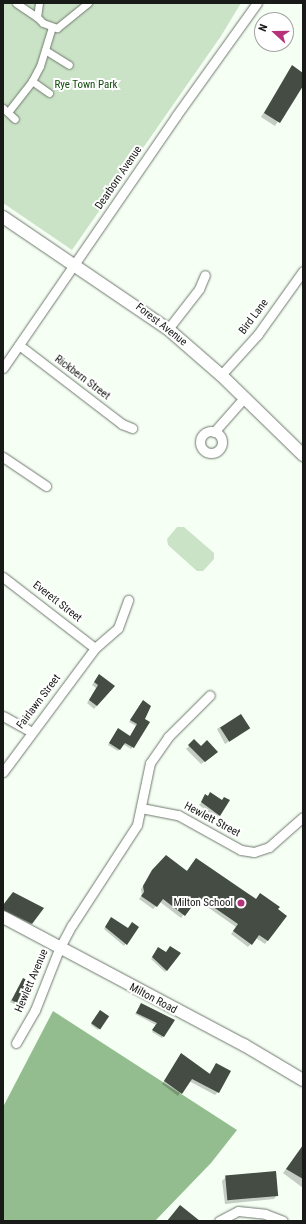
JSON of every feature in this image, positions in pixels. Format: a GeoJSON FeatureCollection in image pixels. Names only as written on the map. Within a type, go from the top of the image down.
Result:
{"type":"FeatureCollection","features":[{"type":"Feature","properties":{"kind":"street"},"geometry":{"type":"LineString","coordinates":[[37,17],[39,3]]}},
{"type":"Feature","properties":{"kind":"street"},"geometry":{"type":"LineString","coordinates":[[19,5],[52,27],[64,24],[88,3]]}},
{"type":"Feature","properties":{"kind":"street","name":"Dearborn Avenue"},"geometry":{"type":"LineString","coordinates":[[3,368],[74,263],[257,3]]}},
{"type":"Feature","properties":{"kind":"street"},"geometry":{"type":"LineString","coordinates":[[15,119],[6,110],[32,81],[45,50],[52,27]]}},
{"type":"Feature","properties":{"kind":"street"},"geometry":{"type":"LineString","coordinates":[[45,50],[69,65]]}},
{"type":"Feature","properties":{"kind":"street"},"geometry":{"type":"LineString","coordinates":[[32,81],[49,93]]}},
{"type":"Feature","properties":{"kind":"street","name":"Forest Avenue"},"geometry":{"type":"LineString","coordinates":[[3,217],[74,263],[168,329],[222,375],[303,455]]}},
{"type":"Feature","properties":{"kind":"street","name":"Bird Lane"},"geometry":{"type":"LineString","coordinates":[[222,375],[258,334],[303,271]]}},
{"type":"Feature","properties":{"kind":"street"},"geometry":{"type":"LineString","coordinates":[[168,329],[199,289],[205,275]]}},
{"type":"Feature","properties":{"kind":"street","name":"Rickbern Street"},"geometry":{"type":"LineString","coordinates":[[19,345],[122,424],[132,428]]}},
{"type":"Feature","properties":{"kind":"street"},"geometry":{"type":"LineString","coordinates":[[214,432],[244,398]]}},
{"type":"Feature","properties":{"kind":"street"},"geometry":{"type":"LineString","coordinates":[[3,456],[46,486]]}},
{"type":"Feature","properties":{"kind":"street","name":"Everett Street"},"geometry":{"type":"LineString","coordinates":[[3,577],[96,648]]}},
{"type":"Feature","properties":{"kind":"street","name":"Fairlawn Street"},"geometry":{"type":"LineString","coordinates":[[3,772],[96,648],[118,628],[128,600]]}},
{"type":"Feature","properties":{"kind":"street"},"geometry":{"type":"LineString","coordinates":[[59,949],[72,925],[130,839],[137,825],[146,776],[156,754],[168,737],[210,695]]}},
{"type":"Feature","properties":{"kind":"street"},"geometry":{"type":"LineString","coordinates":[[3,716],[32,732]]}},
{"type":"Feature","properties":{"kind":"street","name":"Hewlett Street"},"geometry":{"type":"LineString","coordinates":[[141,808],[178,815],[241,850],[254,852],[269,848],[299,826],[303,817]]}},
{"type":"Feature","properties":{"kind":"street","name":"Milton Road"},"geometry":{"type":"LineString","coordinates":[[3,917],[59,949],[244,1045],[303,1080]]}},
{"type":"Feature","properties":{"kind":"street","name":"Hewlett Avenue"},"geometry":{"type":"LineString","coordinates":[[16,1043],[35,1010],[59,949]]}},
{"type":"Feature","properties":{"kind":"street"},"geometry":{"type":"LineString","coordinates":[[219,1221],[238,1211],[265,1214],[283,1221]]}},
{"type":"Feature","properties":{"kind":"green space","name":"Rye Town Park"},"geometry":{"type":"Polygon","coordinates":[[[3,3],[241,3],[221,36],[72,250],[3,203],[3,3]]]}},
{"type":"Feature","properties":{"kind":"green space"},"geometry":{"type":"Polygon","coordinates":[[[177,527],[184,527],[214,553],[214,559],[203,571],[197,571],[168,545],[167,539],[177,527]]]}},
{"type":"Feature","properties":{"kind":"shaded area"},"geometry":{"type":"Polygon","coordinates":[[[53,1011],[237,1130],[211,1163],[155,1221],[3,1221],[3,1107],[53,1011]]]}},
{"type":"Feature","properties":{"kind":"building"},"geometry":{"type":"Polygon","coordinates":[[[292,65],[303,73],[303,86],[280,123],[264,113],[292,65]]]}},
{"type":"Feature","properties":{"kind":"building"},"geometry":{"type":"Polygon","coordinates":[[[99,674],[115,686],[97,706],[89,700],[98,685],[94,682],[99,674]]]}},
{"type":"Feature","properties":{"kind":"building"},"geometry":{"type":"Polygon","coordinates":[[[143,700],[151,706],[145,719],[150,722],[134,748],[125,743],[120,750],[109,743],[118,728],[130,736],[137,724],[130,720],[143,700]]]}},
{"type":"Feature","properties":{"kind":"building"},"geometry":{"type":"Polygon","coordinates":[[[241,714],[250,728],[229,742],[220,728],[241,714]]]}},
{"type":"Feature","properties":{"kind":"building"},"geometry":{"type":"Polygon","coordinates":[[[194,739],[201,746],[207,740],[218,752],[205,762],[188,745],[194,739]]]}},
{"type":"Feature","properties":{"kind":"building"},"geometry":{"type":"Polygon","coordinates":[[[210,792],[222,800],[224,797],[230,800],[220,816],[201,802],[205,794],[208,796],[210,792]]]}},
{"type":"Feature","properties":{"kind":"building","name":"Milton School"},"geometry":{"type":"Polygon","coordinates":[[[166,855],[187,871],[196,858],[256,899],[260,893],[280,907],[278,909],[287,916],[268,941],[259,935],[252,945],[233,931],[238,924],[199,897],[185,916],[163,899],[157,907],[141,896],[144,892],[143,886],[152,870],[166,855]]]}},
{"type":"Feature","properties":{"kind":"building"},"geometry":{"type":"Polygon","coordinates":[[[13,892],[44,908],[32,924],[3,910],[3,905],[13,892]]]}},
{"type":"Feature","properties":{"kind":"building"},"geometry":{"type":"Polygon","coordinates":[[[111,917],[128,928],[132,922],[139,927],[127,945],[105,927],[111,917]]]}},
{"type":"Feature","properties":{"kind":"building"},"geometry":{"type":"Polygon","coordinates":[[[170,946],[181,953],[167,971],[152,957],[158,947],[166,952],[170,946]]]}},
{"type":"Feature","properties":{"kind":"building"},"geometry":{"type":"Polygon","coordinates":[[[23,978],[33,983],[21,1005],[12,1000],[23,978]]]}},
{"type":"Feature","properties":{"kind":"building"},"geometry":{"type":"Polygon","coordinates":[[[141,1003],[175,1020],[164,1037],[152,1030],[157,1023],[136,1013],[141,1003]]]}},
{"type":"Feature","properties":{"kind":"building"},"geometry":{"type":"Polygon","coordinates":[[[100,1010],[109,1016],[100,1029],[91,1023],[100,1010]]]}},
{"type":"Feature","properties":{"kind":"building"},"geometry":{"type":"Polygon","coordinates":[[[181,1053],[210,1074],[216,1063],[231,1071],[219,1093],[192,1079],[182,1094],[164,1081],[181,1053]]]}},
{"type":"Feature","properties":{"kind":"building"},"geometry":{"type":"Polygon","coordinates":[[[303,1145],[303,1179],[286,1169],[303,1145]]]}},
{"type":"Feature","properties":{"kind":"building"},"geometry":{"type":"Polygon","coordinates":[[[276,1171],[278,1196],[227,1200],[225,1175],[276,1171]]]}},
{"type":"Feature","properties":{"kind":"building"},"geometry":{"type":"Polygon","coordinates":[[[180,1205],[200,1221],[167,1221],[180,1205]]]}},
{"type":"Feature","properties":{"kind":"place","name":"Milton School"},"geometry":{"type":"Point","coordinates":[241,903]}}]}
